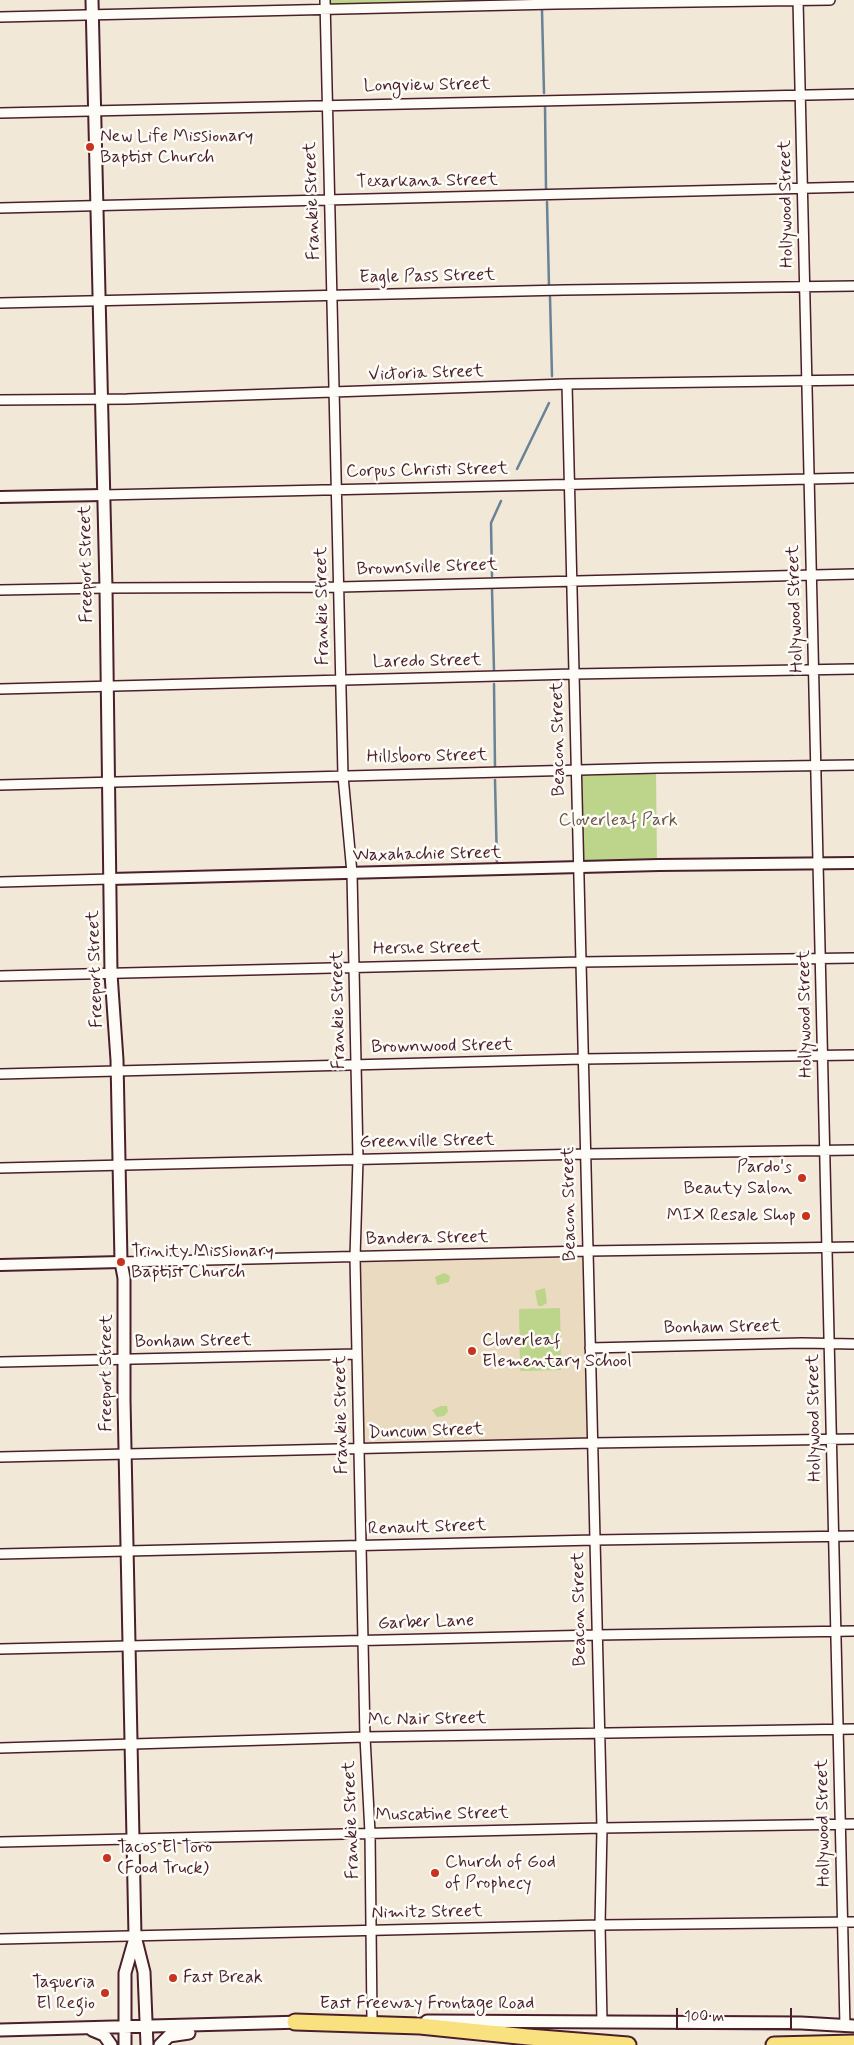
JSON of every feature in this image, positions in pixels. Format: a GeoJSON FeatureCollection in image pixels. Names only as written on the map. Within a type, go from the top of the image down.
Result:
{"type":"FeatureCollection","features":[{"type":"Feature","properties":{"kind":"highway"},"geometry":{"type":"LineString","coordinates":[[295,2022],[420,2026],[528,2038],[628,2045]]}},
{"type":"Feature","properties":{"kind":"highway"},"geometry":{"type":"LineString","coordinates":[[774,2045],[854,2043]]}},
{"type":"Feature","properties":{"kind":"main road","name":"Freeport Street"},"geometry":{"type":"LineString","coordinates":[[92,0],[106,588],[111,974],[117,1071],[121,1262],[124,1278],[125,1454],[135,1936],[144,1972],[147,2045]]}},
{"type":"Feature","properties":{"kind":"main road","name":"Freeport Street"},"geometry":{"type":"LineString","coordinates":[[125,2045],[125,1973],[135,1936]]}},
{"type":"Feature","properties":{"kind":"main road","name":"East Freeway Frontage Road"},"geometry":{"type":"LineString","coordinates":[[0,2030],[372,2020],[801,2023],[850,2026]]}},
{"type":"Feature","properties":{"kind":"main road"},"geometry":{"type":"LineString","coordinates":[[160,2045],[169,2036],[177,2033],[215,2032],[229,2024]]}},
{"type":"Feature","properties":{"kind":"main road"},"geometry":{"type":"LineString","coordinates":[[71,2028],[99,2031],[111,2045]]}},
{"type":"Feature","properties":{"kind":"street"},"geometry":{"type":"LineString","coordinates":[[0,17],[92,15],[325,4],[830,0]]}},
{"type":"Feature","properties":{"kind":"street","name":"Hollywood Street"},"geometry":{"type":"LineString","coordinates":[[798,1],[838,1730],[843,1922],[850,2026]]}},
{"type":"Feature","properties":{"kind":"street","name":"Frankie Street"},"geometry":{"type":"LineString","coordinates":[[325,4],[343,776],[352,873],[358,1160],[355,1257],[365,1737],[370,1834],[372,2020]]}},
{"type":"Feature","properties":{"kind":"street","name":"Longview Street"},"geometry":{"type":"LineString","coordinates":[[0,113],[854,94]]}},
{"type":"Feature","properties":{"kind":"street","name":"Texarkana Street"},"geometry":{"type":"LineString","coordinates":[[0,208],[854,187]]}},
{"type":"Feature","properties":{"kind":"street","name":"Eagle Pass Street"},"geometry":{"type":"LineString","coordinates":[[0,303],[854,286]]}},
{"type":"Feature","properties":{"kind":"street","name":"Victoria Street"},"geometry":{"type":"LineString","coordinates":[[0,400],[334,394],[567,384],[854,380]]}},
{"type":"Feature","properties":{"kind":"street","name":"Beacon Street"},"geometry":{"type":"LineString","coordinates":[[567,384],[600,1733],[602,2022]]}},
{"type":"Feature","properties":{"kind":"street","name":"Corpus Christi Street"},"geometry":{"type":"LineString","coordinates":[[0,497],[854,478]]}},
{"type":"Feature","properties":{"kind":"street","name":"Brownsville Street"},"geometry":{"type":"LineString","coordinates":[[0,590],[340,587],[854,574]]}},
{"type":"Feature","properties":{"kind":"street","name":"Laredo Street"},"geometry":{"type":"LineString","coordinates":[[0,689],[574,674],[854,670]]}},
{"type":"Feature","properties":{"kind":"street","name":"Hillsboro Street"},"geometry":{"type":"LineString","coordinates":[[0,786],[576,770],[854,765]]}},
{"type":"Feature","properties":{"kind":"street","name":"Waxahachie Street"},"geometry":{"type":"LineString","coordinates":[[0,882],[578,867],[854,863]]}},
{"type":"Feature","properties":{"kind":"street","name":"Hershe Street"},"geometry":{"type":"LineString","coordinates":[[0,976],[581,962],[854,958]]}},
{"type":"Feature","properties":{"kind":"street","name":"Brownwood Street"},"geometry":{"type":"LineString","coordinates":[[0,1074],[583,1059],[854,1055]]}},
{"type":"Feature","properties":{"kind":"street","name":"Greenville Street"},"geometry":{"type":"LineString","coordinates":[[0,1168],[585,1154],[854,1150]]}},
{"type":"Feature","properties":{"kind":"street","name":"Bandera Street"},"geometry":{"type":"LineString","coordinates":[[0,1265],[588,1251],[854,1247]]}},
{"type":"Feature","properties":{"kind":"street","name":"Bonham Street"},"geometry":{"type":"LineString","coordinates":[[590,1348],[802,1343],[854,1344]]}},
{"type":"Feature","properties":{"kind":"street","name":"Bonham Street"},"geometry":{"type":"LineString","coordinates":[[0,1362],[357,1354]]}},
{"type":"Feature","properties":{"kind":"street","name":"Duncum Street"},"geometry":{"type":"LineString","coordinates":[[0,1458],[592,1443],[854,1439]]}},
{"type":"Feature","properties":{"kind":"street","name":"Renault Street"},"geometry":{"type":"LineString","coordinates":[[0,1554],[854,1536]]}},
{"type":"Feature","properties":{"kind":"street","name":"Garber Lane"},"geometry":{"type":"LineString","coordinates":[[0,1649],[854,1631]]}},
{"type":"Feature","properties":{"kind":"street","name":"Mc Nair Street"},"geometry":{"type":"LineString","coordinates":[[0,1748],[365,1737],[854,1729]]}},
{"type":"Feature","properties":{"kind":"street","name":"Muscatine Street"},"geometry":{"type":"LineString","coordinates":[[0,1842],[854,1824]]}},
{"type":"Feature","properties":{"kind":"street","name":"Nimitz Street"},"geometry":{"type":"LineString","coordinates":[[0,1939],[600,1925],[854,1922]]}},
{"type":"Feature","properties":{"kind":"shaded area","name":"Cloverleaf Elementary School"},"geometry":{"type":"Polygon","coordinates":[[[582,1256],[587,1440],[361,1446],[358,1261],[582,1256]]]}},
{"type":"Feature","properties":{"kind":"green space"},"geometry":{"type":"Polygon","coordinates":[[[328,0],[535,0],[333,5],[328,0]]]}},
{"type":"Feature","properties":{"kind":"green space","name":"Cloverleaf Park"},"geometry":{"type":"Polygon","coordinates":[[[656,773],[657,862],[580,863],[578,779],[582,776],[656,773]]]}},
{"type":"Feature","properties":{"kind":"green space"},"geometry":{"type":"Polygon","coordinates":[[[444,1273],[450,1276],[449,1282],[437,1285],[435,1277],[444,1273]]]}},
{"type":"Feature","properties":{"kind":"green space"},"geometry":{"type":"Polygon","coordinates":[[[545,1288],[547,1303],[538,1306],[535,1291],[545,1288]]]}},
{"type":"Feature","properties":{"kind":"green space"},"geometry":{"type":"Polygon","coordinates":[[[560,1308],[561,1370],[520,1371],[519,1309],[560,1308]]]}},
{"type":"Feature","properties":{"kind":"green space"},"geometry":{"type":"Polygon","coordinates":[[[441,1406],[447,1406],[448,1412],[444,1416],[437,1417],[432,1410],[441,1406]]]}},
{"type":"Feature","properties":{"kind":"waterway"},"geometry":{"type":"LineString","coordinates":[[542,10],[544,93]]}},
{"type":"Feature","properties":{"kind":"waterway"},"geometry":{"type":"LineString","coordinates":[[545,106],[546,189]]}},
{"type":"Feature","properties":{"kind":"waterway"},"geometry":{"type":"LineString","coordinates":[[547,202],[549,286]]}},
{"type":"Feature","properties":{"kind":"waterway"},"geometry":{"type":"LineString","coordinates":[[550,297],[552,376]]}},
{"type":"Feature","properties":{"kind":"waterway"},"geometry":{"type":"LineString","coordinates":[[517,469],[549,403]]}},
{"type":"Feature","properties":{"kind":"waterway"},"geometry":{"type":"LineString","coordinates":[[492,576],[491,523],[501,501]]}},
{"type":"Feature","properties":{"kind":"waterway"},"geometry":{"type":"LineString","coordinates":[[492,589],[494,671]]}},
{"type":"Feature","properties":{"kind":"waterway"},"geometry":{"type":"LineString","coordinates":[[494,684],[495,767]]}},
{"type":"Feature","properties":{"kind":"waterway"},"geometry":{"type":"LineString","coordinates":[[495,780],[497,866]]}},
{"type":"Feature","properties":{"kind":"place","name":"New Life Missionary Baptist Church"},"geometry":{"type":"Point","coordinates":[90,147]}},
{"type":"Feature","properties":{"kind":"place","name":"Pardo's Beauty Salon"},"geometry":{"type":"Point","coordinates":[802,1178]}},
{"type":"Feature","properties":{"kind":"place","name":"MIX Resale Shop"},"geometry":{"type":"Point","coordinates":[806,1216]}},
{"type":"Feature","properties":{"kind":"place","name":"Trinity Missionary Baptist Church"},"geometry":{"type":"Point","coordinates":[121,1262]}},
{"type":"Feature","properties":{"kind":"place","name":"Cloverleaf Elementary School"},"geometry":{"type":"Point","coordinates":[472,1351]}},
{"type":"Feature","properties":{"kind":"place","name":"Tacos El Toro (Food Truck)"},"geometry":{"type":"Point","coordinates":[107,1858]}},
{"type":"Feature","properties":{"kind":"place","name":"Church of God of Prophecy"},"geometry":{"type":"Point","coordinates":[435,1873]}},
{"type":"Feature","properties":{"kind":"place","name":"Fast Break"},"geometry":{"type":"Point","coordinates":[173,1978]}},
{"type":"Feature","properties":{"kind":"place","name":"Taqueria El Regio"},"geometry":{"type":"Point","coordinates":[105,1993]}}]}
